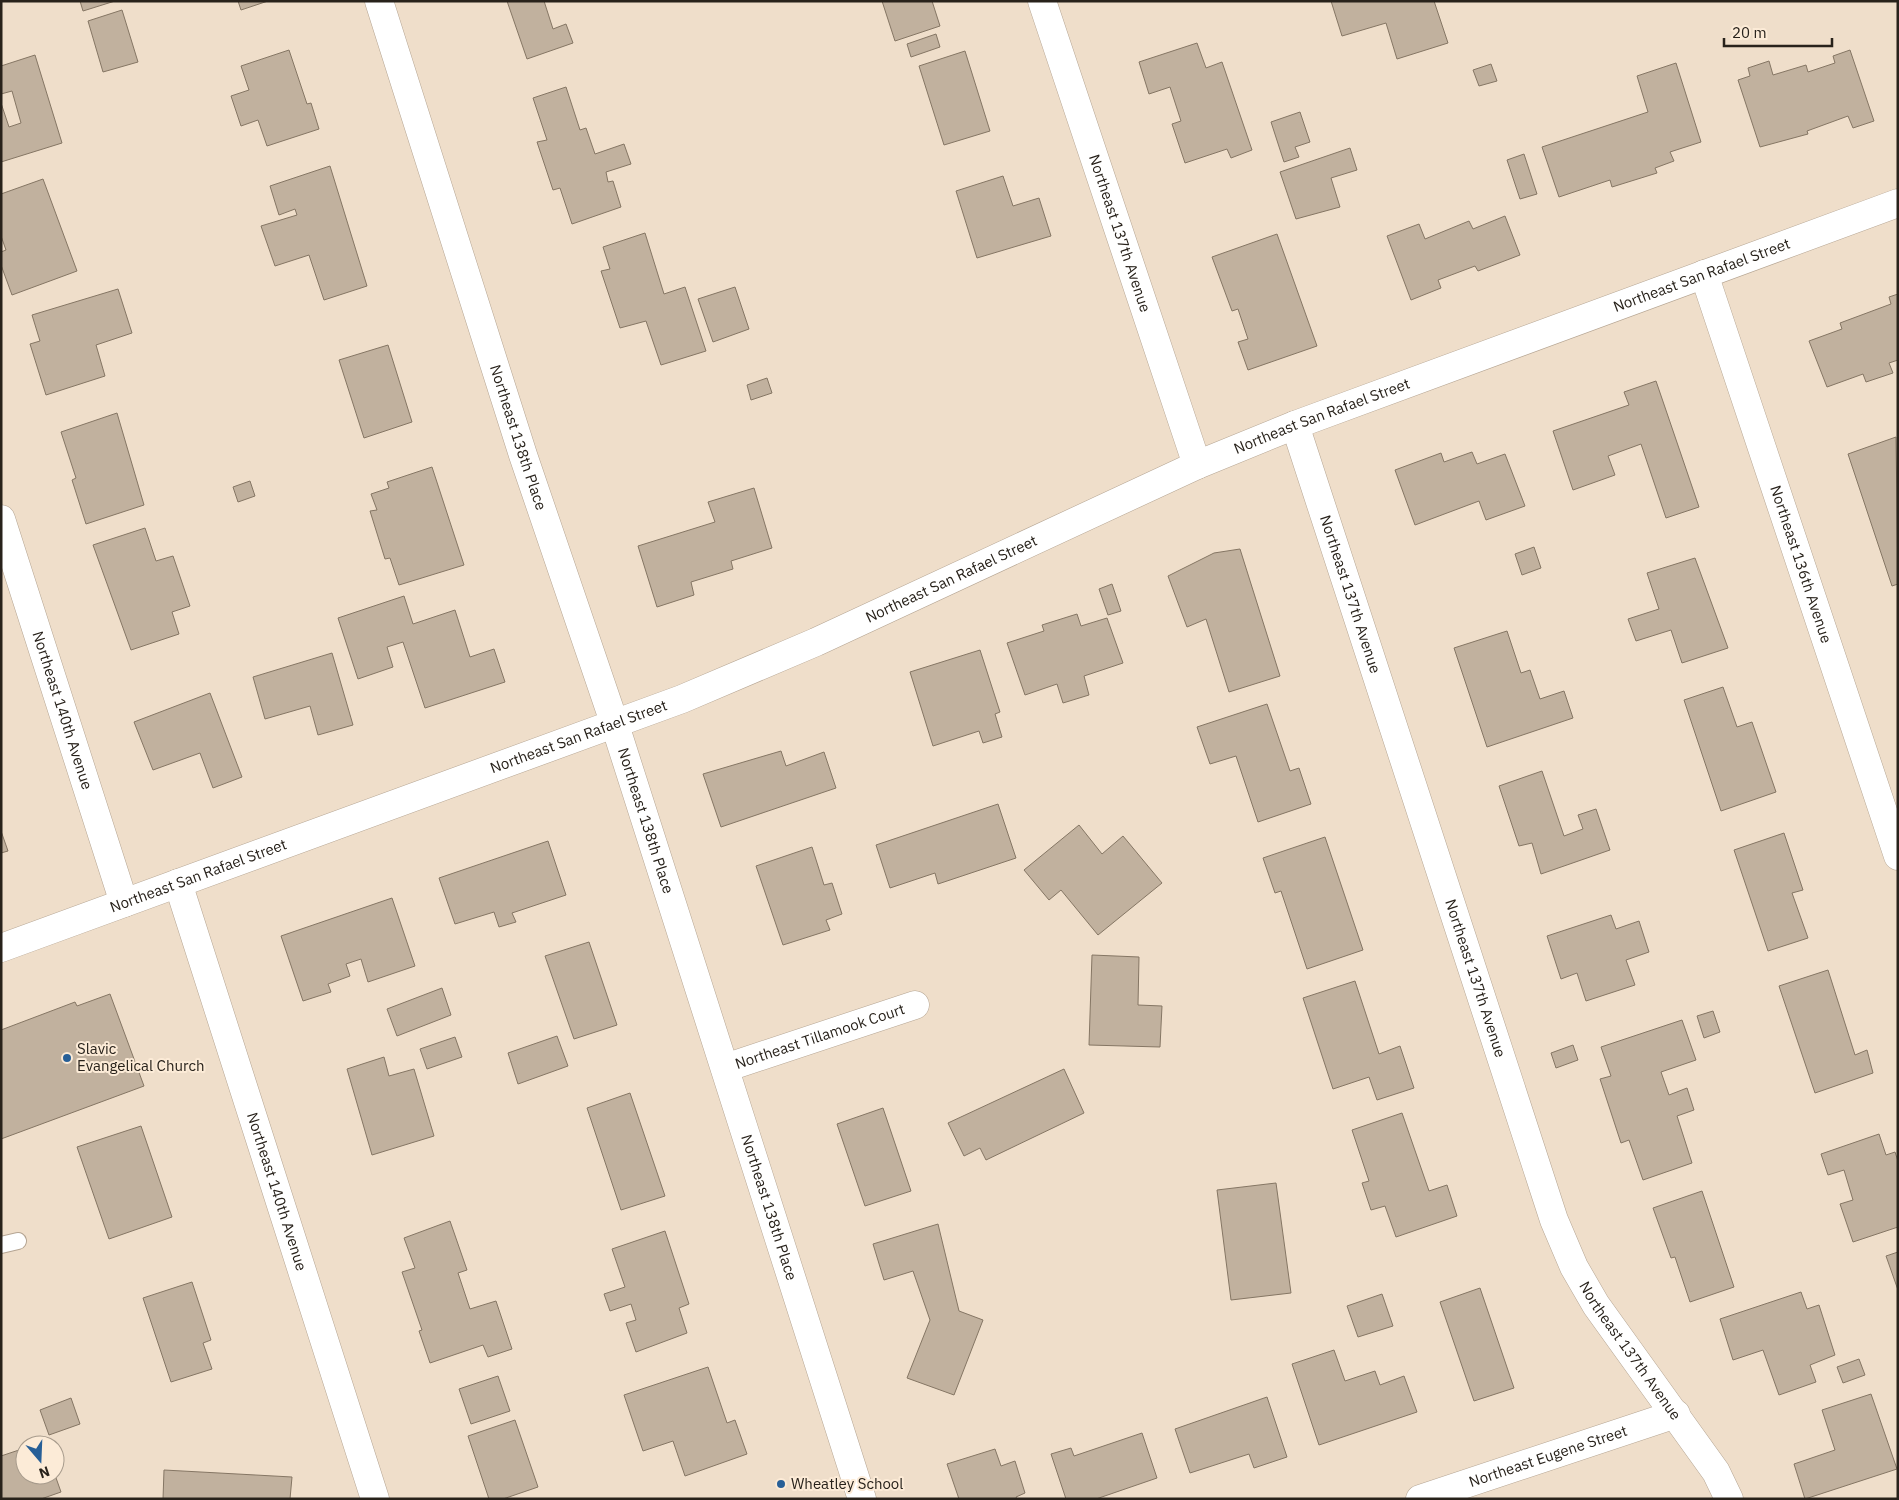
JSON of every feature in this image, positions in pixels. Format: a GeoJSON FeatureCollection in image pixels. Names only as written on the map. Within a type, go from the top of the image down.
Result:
{"type":"FeatureCollection","features":[{"type":"Feature","properties":{"kind":"street","name":"Northeast 138th Place"},"geometry":{"type":"LineString","coordinates":[[379,1],[523,455],[615,725],[862,1499]]}},
{"type":"Feature","properties":{"kind":"street","name":"Northeast 137th Avenue"},"geometry":{"type":"LineString","coordinates":[[1042,1],[1198,465]]}},
{"type":"Feature","properties":{"kind":"street","name":"Northeast San Rafael Street"},"geometry":{"type":"LineString","coordinates":[[1,948],[682,699],[816,642],[1198,465],[1295,424],[1898,203]]}},
{"type":"Feature","properties":{"kind":"street","name":"Northeast 136th Avenue"},"geometry":{"type":"LineString","coordinates":[[1704,274],[1898,856]]}},
{"type":"Feature","properties":{"kind":"street","name":"Northeast 137th Avenue"},"geometry":{"type":"LineString","coordinates":[[1295,424],[1554,1220],[1574,1267],[1596,1305],[1716,1472],[1729,1499]]}},
{"type":"Feature","properties":{"kind":"street","name":"Northeast 140th Avenue"},"geometry":{"type":"LineString","coordinates":[[1,519],[124,903]]}},
{"type":"Feature","properties":{"kind":"street","name":"Northeast 140th Avenue"},"geometry":{"type":"LineString","coordinates":[[178,884],[375,1499]]}},
{"type":"Feature","properties":{"kind":"street","name":"Northeast Tillamook Court"},"geometry":{"type":"LineString","coordinates":[[725,1068],[915,1005]]}},
{"type":"Feature","properties":{"kind":"street","name":"Northeast Eugene Street"},"geometry":{"type":"LineString","coordinates":[[1420,1499],[1676,1414]]}},
{"type":"Feature","properties":{"kind":"lane"},"geometry":{"type":"LineString","coordinates":[[1,1245],[18,1241]]}},
{"type":"Feature","properties":{"kind":"building"},"geometry":{"type":"Polygon","coordinates":[[[80,1],[115,1],[83,11],[80,1]]]}},
{"type":"Feature","properties":{"kind":"building"},"geometry":{"type":"Polygon","coordinates":[[[238,1],[268,1],[241,10],[238,1]]]}},
{"type":"Feature","properties":{"kind":"building"},"geometry":{"type":"Polygon","coordinates":[[[507,1],[544,1],[553,29],[566,24],[573,43],[527,59],[507,1]]]}},
{"type":"Feature","properties":{"kind":"building"},"geometry":{"type":"Polygon","coordinates":[[[882,1],[932,1],[940,26],[895,41],[882,1]]]}},
{"type":"Feature","properties":{"kind":"building"},"geometry":{"type":"Polygon","coordinates":[[[1331,1],[1434,1],[1448,43],[1397,59],[1386,23],[1342,36],[1331,1]]]}},
{"type":"Feature","properties":{"kind":"building"},"geometry":{"type":"Polygon","coordinates":[[[122,10],[138,62],[103,72],[88,21],[122,10]]]}},
{"type":"Feature","properties":{"kind":"building"},"geometry":{"type":"Polygon","coordinates":[[[936,34],[940,47],[911,57],[907,44],[936,34]]]}},
{"type":"Feature","properties":{"kind":"building"},"geometry":{"type":"Polygon","coordinates":[[[1197,43],[1206,68],[1222,62],[1252,150],[1231,158],[1227,149],[1185,163],[1172,124],[1181,121],[1170,87],[1149,94],[1139,62],[1197,43]]]}},
{"type":"Feature","properties":{"kind":"building"},"geometry":{"type":"Polygon","coordinates":[[[289,50],[307,104],[311,103],[319,129],[267,146],[258,120],[241,126],[231,96],[249,90],[241,66],[289,50]]]}},
{"type":"Feature","properties":{"kind":"building"},"geometry":{"type":"Polygon","coordinates":[[[1850,50],[1874,121],[1853,128],[1848,116],[1807,131],[1808,134],[1760,147],[1738,80],[1750,76],[1748,68],[1769,61],[1773,75],[1806,65],[1808,72],[1835,63],[1833,56],[1850,50]]]}},
{"type":"Feature","properties":{"kind":"building"},"geometry":{"type":"Polygon","coordinates":[[[965,51],[990,131],[944,145],[919,66],[965,51]]]}},
{"type":"Feature","properties":{"kind":"building"},"geometry":{"type":"Polygon","coordinates":[[[35,55],[62,143],[1,162],[1,103],[9,127],[21,123],[12,91],[1,94],[1,66],[35,55]]]}},
{"type":"Feature","properties":{"kind":"building"},"geometry":{"type":"Polygon","coordinates":[[[1676,63],[1701,142],[1670,152],[1674,161],[1655,168],[1657,173],[1612,187],[1610,180],[1559,197],[1542,147],[1648,112],[1637,76],[1676,63]]]}},
{"type":"Feature","properties":{"kind":"building"},"geometry":{"type":"Polygon","coordinates":[[[1491,64],[1497,81],[1479,86],[1473,70],[1491,64]]]}},
{"type":"Feature","properties":{"kind":"building"},"geometry":{"type":"Polygon","coordinates":[[[566,87],[580,130],[586,128],[595,154],[624,144],[631,164],[606,172],[608,182],[613,181],[621,207],[572,224],[560,188],[553,190],[537,142],[547,140],[533,98],[566,87]]]}},
{"type":"Feature","properties":{"kind":"building"},"geometry":{"type":"Polygon","coordinates":[[[1300,112],[1310,142],[1295,147],[1299,157],[1284,162],[1271,122],[1300,112]]]}},
{"type":"Feature","properties":{"kind":"building"},"geometry":{"type":"Polygon","coordinates":[[[1350,148],[1357,170],[1331,178],[1340,207],[1296,219],[1280,172],[1350,148]]]}},
{"type":"Feature","properties":{"kind":"building"},"geometry":{"type":"Polygon","coordinates":[[[1524,154],[1537,194],[1520,199],[1507,160],[1524,154]]]}},
{"type":"Feature","properties":{"kind":"building"},"geometry":{"type":"Polygon","coordinates":[[[330,166],[367,286],[324,300],[309,255],[275,266],[261,226],[297,215],[295,209],[279,215],[270,186],[330,166]]]}},
{"type":"Feature","properties":{"kind":"building"},"geometry":{"type":"Polygon","coordinates":[[[1003,176],[1013,206],[1039,198],[1051,236],[977,258],[956,191],[1003,176]]]}},
{"type":"Feature","properties":{"kind":"building"},"geometry":{"type":"Polygon","coordinates":[[[43,179],[77,271],[12,295],[1,265],[1,252],[6,250],[1,236],[1,194],[43,179]]]}},
{"type":"Feature","properties":{"kind":"building"},"geometry":{"type":"Polygon","coordinates":[[[1505,216],[1520,255],[1478,271],[1475,266],[1438,280],[1441,288],[1411,300],[1387,236],[1419,224],[1425,239],[1469,221],[1473,229],[1505,216]]]}},
{"type":"Feature","properties":{"kind":"building"},"geometry":{"type":"Polygon","coordinates":[[[645,233],[664,294],[685,287],[706,351],[661,365],[646,321],[620,328],[601,271],[610,269],[603,247],[645,233]]]}},
{"type":"Feature","properties":{"kind":"building"},"geometry":{"type":"Polygon","coordinates":[[[1277,234],[1317,346],[1248,370],[1238,342],[1248,339],[1238,309],[1232,311],[1212,257],[1277,234]]]}},
{"type":"Feature","properties":{"kind":"building"},"geometry":{"type":"Polygon","coordinates":[[[735,287],[749,329],[713,342],[698,299],[735,287]]]}},
{"type":"Feature","properties":{"kind":"building"},"geometry":{"type":"Polygon","coordinates":[[[118,289],[132,333],[96,345],[105,376],[46,395],[30,344],[40,341],[32,315],[118,289]]]}},
{"type":"Feature","properties":{"kind":"building"},"geometry":{"type":"Polygon","coordinates":[[[1898,294],[1898,360],[1889,363],[1893,373],[1866,382],[1863,374],[1827,387],[1809,341],[1842,329],[1840,323],[1891,304],[1889,297],[1898,294]]]}},
{"type":"Feature","properties":{"kind":"building"},"geometry":{"type":"Polygon","coordinates":[[[388,345],[412,422],[364,438],[339,360],[388,345]]]}},
{"type":"Feature","properties":{"kind":"building"},"geometry":{"type":"Polygon","coordinates":[[[767,378],[772,393],[751,400],[747,385],[767,378]]]}},
{"type":"Feature","properties":{"kind":"building"},"geometry":{"type":"Polygon","coordinates":[[[1656,381],[1699,507],[1666,518],[1641,444],[1608,456],[1615,475],[1573,490],[1553,431],[1629,405],[1624,392],[1656,381]]]}},
{"type":"Feature","properties":{"kind":"building"},"geometry":{"type":"Polygon","coordinates":[[[117,413],[144,505],[86,524],[72,480],[76,478],[61,432],[117,413]]]}},
{"type":"Feature","properties":{"kind":"building"},"geometry":{"type":"Polygon","coordinates":[[[1896,437],[1898,584],[1892,586],[1848,454],[1896,437]]]}},
{"type":"Feature","properties":{"kind":"building"},"geometry":{"type":"Polygon","coordinates":[[[1472,452],[1477,464],[1505,454],[1525,506],[1486,520],[1479,501],[1415,525],[1395,470],[1441,453],[1444,462],[1472,452]]]}},
{"type":"Feature","properties":{"kind":"building"},"geometry":{"type":"Polygon","coordinates":[[[432,467],[464,565],[399,585],[390,558],[385,559],[370,511],[377,510],[371,494],[389,488],[387,482],[432,467]]]}},
{"type":"Feature","properties":{"kind":"building"},"geometry":{"type":"Polygon","coordinates":[[[250,481],[255,496],[238,502],[233,487],[250,481]]]}},
{"type":"Feature","properties":{"kind":"building"},"geometry":{"type":"Polygon","coordinates":[[[754,488],[772,548],[731,561],[733,569],[691,582],[694,595],[657,607],[638,546],[715,522],[708,502],[754,488]]]}},
{"type":"Feature","properties":{"kind":"building"},"geometry":{"type":"Polygon","coordinates":[[[145,528],[156,561],[173,556],[190,606],[172,612],[179,634],[131,650],[93,545],[145,528]]]}},
{"type":"Feature","properties":{"kind":"building"},"geometry":{"type":"Polygon","coordinates":[[[1534,547],[1541,568],[1522,575],[1515,554],[1534,547]]]}},
{"type":"Feature","properties":{"kind":"building"},"geometry":{"type":"Polygon","coordinates":[[[1240,549],[1280,676],[1229,692],[1206,619],[1187,627],[1168,576],[1214,553],[1240,549]]]}},
{"type":"Feature","properties":{"kind":"building"},"geometry":{"type":"Polygon","coordinates":[[[1695,558],[1728,648],[1682,663],[1671,630],[1636,641],[1628,619],[1659,609],[1647,573],[1695,558]]]}},
{"type":"Feature","properties":{"kind":"building"},"geometry":{"type":"Polygon","coordinates":[[[1112,584],[1121,611],[1108,615],[1099,589],[1112,584]]]}},
{"type":"Feature","properties":{"kind":"building"},"geometry":{"type":"Polygon","coordinates":[[[404,596],[413,624],[455,610],[470,657],[494,649],[505,682],[425,708],[403,642],[387,647],[393,667],[358,679],[338,618],[404,596]]]}},
{"type":"Feature","properties":{"kind":"building"},"geometry":{"type":"Polygon","coordinates":[[[1077,614],[1081,626],[1107,618],[1123,663],[1084,676],[1089,695],[1063,703],[1057,684],[1025,695],[1007,643],[1044,631],[1042,625],[1077,614]]]}},
{"type":"Feature","properties":{"kind":"building"},"geometry":{"type":"Polygon","coordinates":[[[1507,631],[1521,673],[1530,670],[1540,699],[1564,691],[1573,718],[1487,747],[1454,648],[1507,631]]]}},
{"type":"Feature","properties":{"kind":"building"},"geometry":{"type":"Polygon","coordinates":[[[980,650],[1000,712],[995,714],[1002,737],[983,743],[979,731],[933,746],[910,672],[980,650]]]}},
{"type":"Feature","properties":{"kind":"building"},"geometry":{"type":"Polygon","coordinates":[[[332,653],[353,725],[318,735],[310,706],[265,719],[253,677],[332,653]]]}},
{"type":"Feature","properties":{"kind":"building"},"geometry":{"type":"Polygon","coordinates":[[[1723,687],[1737,727],[1752,722],[1776,792],[1721,811],[1684,700],[1723,687]]]}},
{"type":"Feature","properties":{"kind":"building"},"geometry":{"type":"Polygon","coordinates":[[[210,693],[242,777],[213,788],[200,753],[153,770],[134,722],[210,693]]]}},
{"type":"Feature","properties":{"kind":"building"},"geometry":{"type":"Polygon","coordinates":[[[1267,704],[1290,771],[1299,768],[1311,804],[1258,822],[1236,756],[1210,764],[1197,727],[1267,704]]]}},
{"type":"Feature","properties":{"kind":"building"},"geometry":{"type":"Polygon","coordinates":[[[781,751],[786,766],[824,752],[836,788],[721,827],[703,774],[781,751]]]}},
{"type":"Feature","properties":{"kind":"building"},"geometry":{"type":"Polygon","coordinates":[[[1542,771],[1564,836],[1583,829],[1578,815],[1596,809],[1610,850],[1541,874],[1532,843],[1519,846],[1499,786],[1542,771]]]}},
{"type":"Feature","properties":{"kind":"building"},"geometry":{"type":"Polygon","coordinates":[[[998,804],[1016,858],[938,884],[935,873],[890,888],[876,845],[998,804]]]}},
{"type":"Feature","properties":{"kind":"building"},"geometry":{"type":"Polygon","coordinates":[[[1079,825],[1102,854],[1123,836],[1162,883],[1098,935],[1061,890],[1049,900],[1024,870],[1079,825]]]}},
{"type":"Feature","properties":{"kind":"building"},"geometry":{"type":"Polygon","coordinates":[[[1,831],[8,851],[1,853],[1,831]]]}},
{"type":"Feature","properties":{"kind":"building"},"geometry":{"type":"Polygon","coordinates":[[[1784,833],[1803,890],[1792,893],[1808,938],[1768,951],[1734,850],[1784,833]]]}},
{"type":"Feature","properties":{"kind":"building"},"geometry":{"type":"Polygon","coordinates":[[[1325,837],[1363,950],[1307,969],[1281,891],[1275,893],[1263,858],[1325,837]]]}},
{"type":"Feature","properties":{"kind":"building"},"geometry":{"type":"Polygon","coordinates":[[[548,841],[566,895],[512,913],[516,922],[499,927],[494,912],[455,924],[439,878],[548,841]]]}},
{"type":"Feature","properties":{"kind":"building"},"geometry":{"type":"Polygon","coordinates":[[[812,847],[824,885],[832,883],[842,914],[826,920],[830,930],[783,945],[756,866],[812,847]]]}},
{"type":"Feature","properties":{"kind":"building"},"geometry":{"type":"Polygon","coordinates":[[[392,898],[415,966],[368,982],[361,959],[346,964],[350,976],[328,984],[331,992],[303,1001],[281,936],[392,898]]]}},
{"type":"Feature","properties":{"kind":"building"},"geometry":{"type":"Polygon","coordinates":[[[1611,915],[1616,929],[1639,921],[1649,952],[1626,960],[1635,985],[1586,1001],[1577,973],[1561,979],[1547,936],[1611,915]]]}},
{"type":"Feature","properties":{"kind":"building"},"geometry":{"type":"Polygon","coordinates":[[[589,942],[617,1025],[574,1039],[545,956],[589,942]]]}},
{"type":"Feature","properties":{"kind":"building"},"geometry":{"type":"Polygon","coordinates":[[[1092,955],[1139,957],[1138,1005],[1162,1006],[1160,1047],[1089,1045],[1092,955]]]}},
{"type":"Feature","properties":{"kind":"building"},"geometry":{"type":"Polygon","coordinates":[[[1828,970],[1855,1055],[1867,1050],[1873,1073],[1815,1093],[1779,986],[1828,970]]]}},
{"type":"Feature","properties":{"kind":"building"},"geometry":{"type":"Polygon","coordinates":[[[1355,981],[1379,1054],[1400,1046],[1414,1088],[1377,1100],[1369,1077],[1333,1089],[1303,998],[1355,981]]]}},
{"type":"Feature","properties":{"kind":"building"},"geometry":{"type":"Polygon","coordinates":[[[442,988],[451,1015],[397,1036],[387,1009],[442,988]]]}},
{"type":"Feature","properties":{"kind":"building","name":"Slavic Evangelical Church"},"geometry":{"type":"Polygon","coordinates":[[[110,994],[144,1086],[1,1139],[1,1030],[75,1002],[77,1006],[110,994]]]}},
{"type":"Feature","properties":{"kind":"building"},"geometry":{"type":"Polygon","coordinates":[[[1713,1011],[1720,1032],[1704,1038],[1697,1016],[1713,1011]]]}},
{"type":"Feature","properties":{"kind":"building"},"geometry":{"type":"Polygon","coordinates":[[[1682,1020],[1696,1060],[1661,1072],[1669,1095],[1687,1088],[1694,1110],[1677,1116],[1692,1163],[1643,1180],[1629,1140],[1621,1143],[1600,1079],[1611,1076],[1601,1047],[1682,1020]]]}},
{"type":"Feature","properties":{"kind":"building"},"geometry":{"type":"Polygon","coordinates":[[[557,1036],[568,1066],[518,1084],[508,1053],[557,1036]]]}},
{"type":"Feature","properties":{"kind":"building"},"geometry":{"type":"Polygon","coordinates":[[[455,1037],[462,1057],[427,1069],[420,1049],[455,1037]]]}},
{"type":"Feature","properties":{"kind":"building"},"geometry":{"type":"Polygon","coordinates":[[[1573,1045],[1578,1060],[1556,1068],[1551,1053],[1573,1045]]]}},
{"type":"Feature","properties":{"kind":"building"},"geometry":{"type":"Polygon","coordinates":[[[384,1057],[389,1076],[414,1069],[434,1136],[372,1155],[347,1069],[384,1057]]]}},
{"type":"Feature","properties":{"kind":"building"},"geometry":{"type":"Polygon","coordinates":[[[1064,1069],[1084,1113],[986,1160],[980,1148],[964,1156],[948,1123],[1064,1069]]]}},
{"type":"Feature","properties":{"kind":"building"},"geometry":{"type":"Polygon","coordinates":[[[630,1093],[665,1196],[621,1210],[587,1108],[630,1093]]]}},
{"type":"Feature","properties":{"kind":"building"},"geometry":{"type":"Polygon","coordinates":[[[883,1108],[911,1191],[865,1206],[837,1124],[883,1108]]]}},
{"type":"Feature","properties":{"kind":"building"},"geometry":{"type":"Polygon","coordinates":[[[1402,1113],[1429,1191],[1447,1185],[1457,1216],[1396,1237],[1385,1206],[1371,1210],[1362,1183],[1369,1181],[1352,1130],[1402,1113]]]}},
{"type":"Feature","properties":{"kind":"building"},"geometry":{"type":"Polygon","coordinates":[[[141,1126],[172,1217],[109,1239],[77,1147],[141,1126]]]}},
{"type":"Feature","properties":{"kind":"building"},"geometry":{"type":"Polygon","coordinates":[[[1879,1134],[1886,1155],[1895,1152],[1898,1161],[1898,1227],[1853,1242],[1840,1204],[1853,1200],[1844,1170],[1828,1175],[1821,1154],[1879,1134]]]}},
{"type":"Feature","properties":{"kind":"building"},"geometry":{"type":"Polygon","coordinates":[[[1276,1183],[1291,1293],[1231,1300],[1217,1190],[1276,1183]]]}},
{"type":"Feature","properties":{"kind":"building"},"geometry":{"type":"Polygon","coordinates":[[[1702,1191],[1734,1287],[1690,1302],[1675,1257],[1671,1258],[1653,1208],[1702,1191]]]}},
{"type":"Feature","properties":{"kind":"building"},"geometry":{"type":"Polygon","coordinates":[[[450,1221],[467,1270],[458,1273],[470,1309],[496,1301],[512,1349],[488,1357],[483,1345],[430,1363],[419,1331],[422,1330],[402,1272],[415,1268],[404,1238],[450,1221]]]}},
{"type":"Feature","properties":{"kind":"building"},"geometry":{"type":"Polygon","coordinates":[[[938,1224],[959,1311],[983,1320],[954,1395],[907,1378],[930,1320],[913,1271],[884,1280],[873,1244],[938,1224]]]}},
{"type":"Feature","properties":{"kind":"building"},"geometry":{"type":"Polygon","coordinates":[[[665,1231],[689,1304],[679,1308],[687,1333],[636,1352],[626,1323],[636,1320],[631,1304],[610,1311],[604,1294],[625,1287],[612,1249],[665,1231]]]}},
{"type":"Feature","properties":{"kind":"building"},"geometry":{"type":"Polygon","coordinates":[[[1898,1252],[1898,1290],[1886,1256],[1898,1252]]]}},
{"type":"Feature","properties":{"kind":"building"},"geometry":{"type":"Polygon","coordinates":[[[192,1282],[211,1340],[203,1343],[212,1369],[171,1382],[143,1298],[192,1282]]]}},
{"type":"Feature","properties":{"kind":"building"},"geometry":{"type":"Polygon","coordinates":[[[1480,1288],[1514,1388],[1474,1401],[1440,1302],[1480,1288]]]}},
{"type":"Feature","properties":{"kind":"building"},"geometry":{"type":"Polygon","coordinates":[[[1801,1292],[1807,1309],[1819,1305],[1835,1355],[1810,1365],[1816,1382],[1779,1395],[1763,1350],[1733,1360],[1720,1319],[1801,1292]]]}},
{"type":"Feature","properties":{"kind":"building"},"geometry":{"type":"Polygon","coordinates":[[[1382,1294],[1393,1326],[1358,1337],[1347,1306],[1382,1294]]]}},
{"type":"Feature","properties":{"kind":"building"},"geometry":{"type":"Polygon","coordinates":[[[1334,1350],[1345,1381],[1375,1371],[1380,1385],[1404,1376],[1417,1412],[1319,1445],[1292,1364],[1334,1350]]]}},
{"type":"Feature","properties":{"kind":"building"},"geometry":{"type":"Polygon","coordinates":[[[1859,1359],[1865,1375],[1843,1383],[1837,1367],[1859,1359]]]}},
{"type":"Feature","properties":{"kind":"building"},"geometry":{"type":"Polygon","coordinates":[[[708,1367],[727,1423],[735,1420],[747,1454],[685,1476],[673,1441],[643,1451],[624,1395],[708,1367]]]}},
{"type":"Feature","properties":{"kind":"building"},"geometry":{"type":"Polygon","coordinates":[[[498,1376],[510,1411],[471,1424],[459,1389],[498,1376]]]}},
{"type":"Feature","properties":{"kind":"building"},"geometry":{"type":"Polygon","coordinates":[[[1871,1394],[1897,1469],[1805,1499],[1794,1464],[1835,1450],[1822,1410],[1871,1394]]]}},
{"type":"Feature","properties":{"kind":"building"},"geometry":{"type":"Polygon","coordinates":[[[1267,1397],[1287,1457],[1254,1468],[1249,1454],[1190,1473],[1175,1429],[1267,1397]]]}},
{"type":"Feature","properties":{"kind":"building"},"geometry":{"type":"Polygon","coordinates":[[[71,1398],[80,1424],[49,1435],[40,1410],[71,1398]]]}},
{"type":"Feature","properties":{"kind":"building"},"geometry":{"type":"Polygon","coordinates":[[[515,1420],[538,1487],[503,1499],[489,1499],[468,1436],[515,1420]]]}},
{"type":"Feature","properties":{"kind":"building"},"geometry":{"type":"Polygon","coordinates":[[[1142,1433],[1157,1478],[1096,1499],[1066,1499],[1051,1454],[1071,1448],[1074,1456],[1142,1433]]]}},
{"type":"Feature","properties":{"kind":"building"},"geometry":{"type":"Polygon","coordinates":[[[995,1449],[1001,1466],[1015,1461],[1025,1493],[1016,1497],[1017,1499],[959,1499],[947,1464],[995,1449]]]}},
{"type":"Feature","properties":{"kind":"building"},"geometry":{"type":"Polygon","coordinates":[[[15,1451],[15,1485],[59,1485],[61,1492],[41,1499],[1,1499],[1,1456],[15,1451]]]}},
{"type":"Feature","properties":{"kind":"building"},"geometry":{"type":"Polygon","coordinates":[[[164,1470],[292,1477],[290,1499],[163,1499],[164,1470]]]}},
{"type":"Feature","properties":{"kind":"place","name":"Slavic Evangelical Church"},"geometry":{"type":"Point","coordinates":[67,1058]}},
{"type":"Feature","properties":{"kind":"place","name":"Wheatley School"},"geometry":{"type":"Point","coordinates":[781,1484]}}]}
